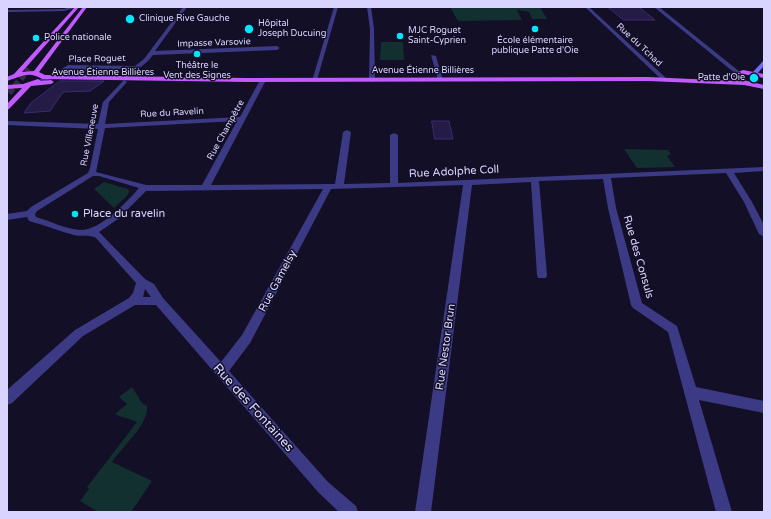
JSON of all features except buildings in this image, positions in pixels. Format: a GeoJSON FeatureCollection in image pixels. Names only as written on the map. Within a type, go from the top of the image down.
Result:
{"type":"FeatureCollection","features":[{"type":"Feature","properties":{"kind":"main road"},"geometry":{"type":"LineString","coordinates":[[11,77],[37,70],[85,7]]}},
{"type":"Feature","properties":{"kind":"main road"},"geometry":{"type":"LineString","coordinates":[[11,77],[76,8]]}},
{"type":"Feature","properties":{"kind":"main road"},"geometry":{"type":"LineString","coordinates":[[33,70],[71,17],[68,16]]}},
{"type":"Feature","properties":{"kind":"main road"},"geometry":{"type":"LineString","coordinates":[[33,70],[64,34]]}},
{"type":"Feature","properties":{"kind":"main road"},"geometry":{"type":"LineString","coordinates":[[7,108],[41,75],[33,70]]}},
{"type":"Feature","properties":{"kind":"main road","name":"Avenue Étienne Billières"},"geometry":{"type":"LineString","coordinates":[[648,79],[720,78],[736,74],[755,73],[764,76]]}},
{"type":"Feature","properties":{"kind":"main road"},"geometry":{"type":"LineString","coordinates":[[736,74],[737,79],[745,83],[764,87]]}},
{"type":"Feature","properties":{"kind":"main road","name":"Avenue Étienne Billières"},"geometry":{"type":"LineString","coordinates":[[35,82],[50,78],[125,80],[648,79],[745,83]]}},
{"type":"Feature","properties":{"kind":"main road","name":"Avenue Étienne Billières"},"geometry":{"type":"LineString","coordinates":[[35,82],[125,80]]}},
{"type":"Feature","properties":{"kind":"main road"},"geometry":{"type":"LineString","coordinates":[[7,100],[9,92],[35,82]]}},
{"type":"Feature","properties":{"kind":"street"},"geometry":{"type":"LineString","coordinates":[[7,11],[16,7]]}},
{"type":"Feature","properties":{"kind":"street","name":"Rue Villeneuve"},"geometry":{"type":"LineString","coordinates":[[91,174],[94,168],[106,102],[151,53],[185,7]]}},
{"type":"Feature","properties":{"kind":"street"},"geometry":{"type":"LineString","coordinates":[[314,80],[336,7]]}},
{"type":"Feature","properties":{"kind":"street"},"geometry":{"type":"LineString","coordinates":[[369,7],[372,29],[372,80]]}},
{"type":"Feature","properties":{"kind":"street","name":"Rue du Tchad"},"geometry":{"type":"LineString","coordinates":[[587,7],[663,78]]}},
{"type":"Feature","properties":{"kind":"street"},"geometry":{"type":"LineString","coordinates":[[656,7],[736,74]]}},
{"type":"Feature","properties":{"kind":"street"},"geometry":{"type":"LineString","coordinates":[[7,11],[76,8]]}},
{"type":"Feature","properties":{"kind":"street","name":"Impasse Varsovie"},"geometry":{"type":"LineString","coordinates":[[151,53],[278,48]]}},
{"type":"Feature","properties":{"kind":"street"},"geometry":{"type":"LineString","coordinates":[[433,56],[441,80]]}},
{"type":"Feature","properties":{"kind":"street"},"geometry":{"type":"LineString","coordinates":[[755,73],[764,62]]}},
{"type":"Feature","properties":{"kind":"street","name":"Place Roguet"},"geometry":{"type":"LineString","coordinates":[[50,78],[68,67],[136,68]]}},
{"type":"Feature","properties":{"kind":"street","name":"Rue Champêtre"},"geometry":{"type":"LineString","coordinates":[[205,188],[263,80]]}},
{"type":"Feature","properties":{"kind":"street","name":"Rue du Ravelin"},"geometry":{"type":"LineString","coordinates":[[7,123],[88,127],[243,119]]}},
{"type":"Feature","properties":{"kind":"street","name":"Rue Gamelsy"},"geometry":{"type":"LineString","coordinates":[[221,371],[246,338],[333,187],[347,132]]}},
{"type":"Feature","properties":{"kind":"street"},"geometry":{"type":"LineString","coordinates":[[394,135],[394,185]]}},
{"type":"Feature","properties":{"kind":"street","name":"Rue Adolphe Coll"},"geometry":{"type":"LineString","coordinates":[[144,188],[333,187],[764,169]]}},
{"type":"Feature","properties":{"kind":"street"},"geometry":{"type":"LineString","coordinates":[[729,170],[764,234]]}},
{"type":"Feature","properties":{"kind":"street"},"geometry":{"type":"LineString","coordinates":[[7,217],[30,214],[40,205],[91,174],[100,174],[144,188],[102,227],[92,232],[81,233],[32,218],[30,214]]}},
{"type":"Feature","properties":{"kind":"street","name":"Rue des Consuls"},"geometry":{"type":"LineString","coordinates":[[606,176],[612,208],[637,305],[673,329],[691,392]]}},
{"type":"Feature","properties":{"kind":"street"},"geometry":{"type":"LineString","coordinates":[[535,179],[542,275]]}},
{"type":"Feature","properties":{"kind":"street","name":"Rue Nestor Brun"},"geometry":{"type":"LineString","coordinates":[[423,512],[468,181]]}},
{"type":"Feature","properties":{"kind":"street","name":"Rue des Fontaines"},"geometry":{"type":"LineString","coordinates":[[92,232],[99,236],[141,282],[148,284],[159,301],[323,487],[350,512]]}},
{"type":"Feature","properties":{"kind":"street"},"geometry":{"type":"LineString","coordinates":[[7,399],[79,334],[133,301],[138,295],[141,282]]}},
{"type":"Feature","properties":{"kind":"street"},"geometry":{"type":"LineString","coordinates":[[133,301],[159,301]]}},
{"type":"Feature","properties":{"kind":"street"},"geometry":{"type":"LineString","coordinates":[[724,512],[691,392],[764,407]]}},
{"type":"Feature","properties":{"kind":"green space"},"geometry":{"type":"Polygon","coordinates":[[[450,7],[540,7],[547,19],[532,19],[529,12],[517,10],[522,20],[458,21],[450,7]]]}},
{"type":"Feature","properties":{"kind":"green space"},"geometry":{"type":"Polygon","coordinates":[[[381,42],[403,42],[404,60],[380,60],[381,42]]]}},
{"type":"Feature","properties":{"kind":"green space"},"geometry":{"type":"Polygon","coordinates":[[[624,149],[668,150],[671,154],[667,156],[675,167],[637,168],[624,149]]]}},
{"type":"Feature","properties":{"kind":"green space"},"geometry":{"type":"Polygon","coordinates":[[[104,182],[128,189],[129,191],[128,195],[114,208],[94,189],[104,182]]]}},
{"type":"Feature","properties":{"kind":"green space"},"geometry":{"type":"Polygon","coordinates":[[[132,387],[142,403],[147,406],[146,413],[139,428],[112,462],[152,481],[131,512],[98,512],[80,501],[89,489],[87,487],[137,422],[115,414],[127,404],[119,397],[132,387]]]}},
{"type":"Feature","properties":{"kind":"tunnel"},"geometry":{"type":"LineString","coordinates":[[9,93],[29,69]]}},
{"type":"Feature","properties":{"kind":"place","name":"Clinique Rive Gauche"},"geometry":{"type":"Point","coordinates":[130,19]}},
{"type":"Feature","properties":{"kind":"place","name":"Hôpital Joseph Ducuing"},"geometry":{"type":"Point","coordinates":[249,29]}},
{"type":"Feature","properties":{"kind":"place","name":"École élémentaire publique Patte d'Oie"},"geometry":{"type":"Point","coordinates":[535,29]}},
{"type":"Feature","properties":{"kind":"place","name":"MJC Roguet Saint-Cyprien"},"geometry":{"type":"Point","coordinates":[400,36]}},
{"type":"Feature","properties":{"kind":"place","name":"Police nationale"},"geometry":{"type":"Point","coordinates":[36,38]}},
{"type":"Feature","properties":{"kind":"place","name":"Théâtre le Vent des Signes"},"geometry":{"type":"Point","coordinates":[197,54]}},
{"type":"Feature","properties":{"kind":"place","name":"Patte d'Oie"},"geometry":{"type":"Point","coordinates":[754,78]}},
{"type":"Feature","properties":{"kind":"place","name":"Place du ravelin"},"geometry":{"type":"Point","coordinates":[75,214]}}]}
